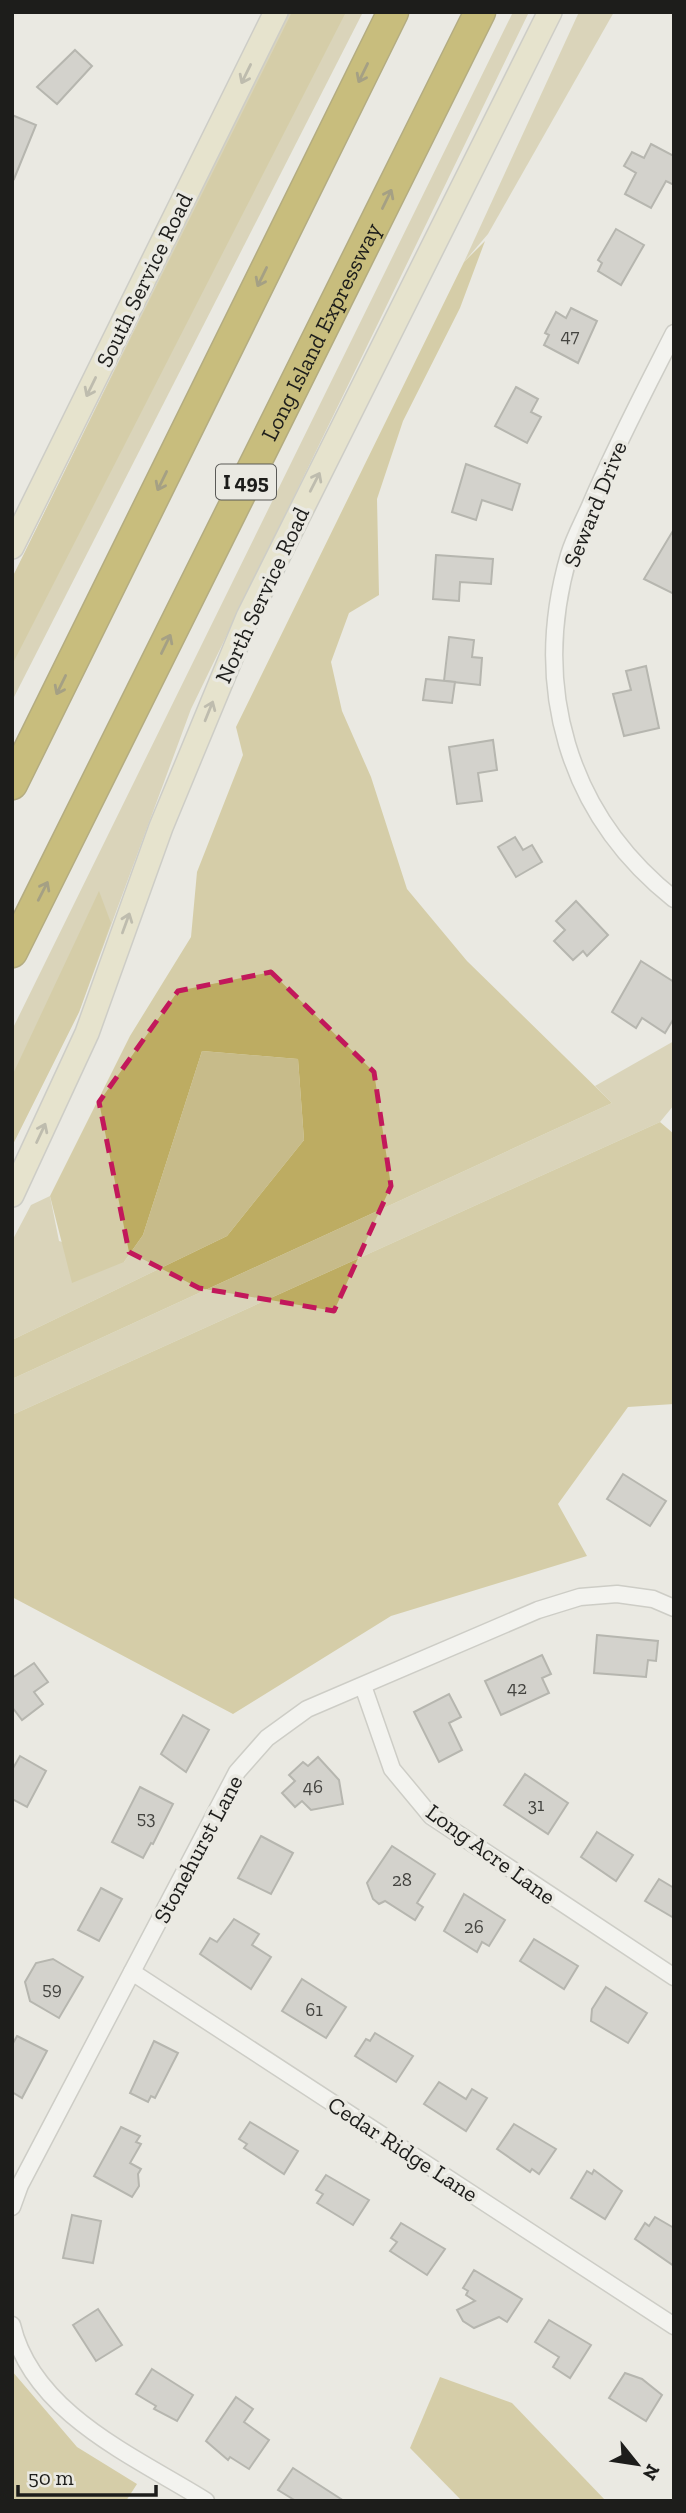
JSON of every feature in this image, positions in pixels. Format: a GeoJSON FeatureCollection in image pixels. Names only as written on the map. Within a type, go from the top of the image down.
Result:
{"type":"FeatureCollection","features":[{"type":"Feature","properties":{"kind":"highway"},"geometry":{"type":"LineString","coordinates":[[12,784],[393,12]]}},
{"type":"Feature","properties":{"kind":"highway","name":"Long Island Expressway"},"geometry":{"type":"LineString","coordinates":[[12,952],[480,12]]}},
{"type":"Feature","properties":{"kind":"main road","name":"South Service Road"},"geometry":{"type":"LineString","coordinates":[[12,547],[276,12]]}},
{"type":"Feature","properties":{"kind":"main road","name":"North Service Road"},"geometry":{"type":"LineString","coordinates":[[12,1195],[87,1033],[161,827],[248,617],[550,12]]}},
{"type":"Feature","properties":{"kind":"street","name":"Seward Drive"},"geometry":{"type":"LineString","coordinates":[[674,333],[607,467],[569,554],[555,628],[557,708],[576,774],[609,835],[654,883],[674,900]]}},
{"type":"Feature","properties":{"kind":"street","name":"Stonehurst Lane"},"geometry":{"type":"LineString","coordinates":[[12,2207],[20,2185],[237,1772],[267,1738],[307,1709],[538,1610],[580,1597],[617,1594],[653,1599],[674,1608]]}},
{"type":"Feature","properties":{"kind":"street","name":"Long Acre Lane"},"geometry":{"type":"LineString","coordinates":[[363,1686],[392,1769],[431,1816],[674,1977]]}},
{"type":"Feature","properties":{"kind":"street","name":"Cedar Ridge Lane"},"geometry":{"type":"LineString","coordinates":[[132,1972],[674,2326]]}},
{"type":"Feature","properties":{"kind":"street"},"geometry":{"type":"LineString","coordinates":[[12,2325],[34,2377],[72,2415],[206,2501]]}},
{"type":"Feature","properties":{"kind":"highlighted area"},"geometry":{"type":"Polygon","coordinates":[[[271,972],[374,1072],[391,1186],[334,1311],[199,1288],[129,1252],[99,1102],[178,991],[271,972]]]}},
{"type":"Feature","properties":{"kind":"shaded area"},"geometry":{"type":"Polygon","coordinates":[[[289,12],[363,12],[12,701],[12,579],[289,12]]]}},
{"type":"Feature","properties":{"kind":"shaded area"},"geometry":{"type":"Polygon","coordinates":[[[292,12],[346,12],[12,665],[12,578],[292,12]]]}},
{"type":"Feature","properties":{"kind":"shaded area"},"geometry":{"type":"Polygon","coordinates":[[[513,12],[529,12],[191,709],[79,1012],[12,1146],[12,1030],[513,12]]]}},
{"type":"Feature","properties":{"kind":"shaded area"},"geometry":{"type":"Polygon","coordinates":[[[579,12],[614,12],[488,234],[464,262],[579,12]]]}},
{"type":"Feature","properties":{"kind":"shaded area"},"geometry":{"type":"Polygon","coordinates":[[[485,241],[460,308],[403,421],[377,499],[379,595],[349,613],[331,662],[342,711],[371,777],[407,889],[467,961],[612,1103],[12,1379],[12,1340],[227,1236],[304,1140],[298,1059],[202,1051],[143,1235],[124,1262],[72,1283],[50,1196],[130,1036],[191,937],[197,872],[243,755],[236,727],[464,262],[485,241]]]}},
{"type":"Feature","properties":{"kind":"shaded area"},"geometry":{"type":"Polygon","coordinates":[[[99,891],[111,923],[79,1012],[12,1146],[12,1076],[99,891]]]}},
{"type":"Feature","properties":{"kind":"shaded area"},"geometry":{"type":"Polygon","coordinates":[[[674,1041],[674,1105],[660,1122],[12,1415],[12,1379],[612,1103],[595,1086],[674,1041]]]}},
{"type":"Feature","properties":{"kind":"shaded area"},"geometry":{"type":"Polygon","coordinates":[[[202,1051],[298,1059],[304,1140],[227,1236],[12,1340],[12,1241],[31,1205],[50,1196],[59,1241],[124,1262],[143,1235],[202,1051]]]}},
{"type":"Feature","properties":{"kind":"shaded area"},"geometry":{"type":"Polygon","coordinates":[[[660,1122],[674,1134],[674,1404],[628,1407],[558,1504],[587,1556],[391,1616],[233,1714],[12,1597],[12,1415],[660,1122]]]}},
{"type":"Feature","properties":{"kind":"shaded area"},"geometry":{"type":"Polygon","coordinates":[[[12,2371],[77,2447],[137,2484],[126,2501],[12,2501],[12,2371]]]}},
{"type":"Feature","properties":{"kind":"shaded area"},"geometry":{"type":"Polygon","coordinates":[[[440,2377],[512,2403],[606,2501],[462,2501],[410,2448],[440,2377]]]}},
{"type":"Feature","properties":{"kind":"building"},"geometry":{"type":"Polygon","coordinates":[[[75,50],[92,66],[57,104],[37,87],[75,50]]]}},
{"type":"Feature","properties":{"kind":"building"},"geometry":{"type":"Polygon","coordinates":[[[12,115],[36,125],[14,179],[12,178],[12,115]]]}},
{"type":"Feature","properties":{"kind":"building"},"geometry":{"type":"Polygon","coordinates":[[[651,144],[674,156],[674,185],[666,181],[651,208],[625,194],[636,173],[624,166],[632,152],[644,158],[651,144]]]}},
{"type":"Feature","properties":{"kind":"building"},"geometry":{"type":"Polygon","coordinates":[[[616,229],[644,245],[621,285],[598,271],[602,263],[598,260],[616,229]]]}},
{"type":"Feature","properties":{"kind":"building"},"geometry":{"type":"Polygon","coordinates":[[[571,308],[597,321],[578,363],[544,345],[549,335],[545,333],[556,312],[566,318],[571,308]]]}},
{"type":"Feature","properties":{"kind":"building"},"geometry":{"type":"Polygon","coordinates":[[[516,387],[538,399],[531,412],[541,417],[527,443],[495,426],[516,387]]]}},
{"type":"Feature","properties":{"kind":"building"},"geometry":{"type":"Polygon","coordinates":[[[466,464],[520,484],[512,510],[482,500],[476,520],[452,512],[466,464]]]}},
{"type":"Feature","properties":{"kind":"building"},"geometry":{"type":"Polygon","coordinates":[[[674,529],[674,594],[644,579],[674,529]]]}},
{"type":"Feature","properties":{"kind":"building"},"geometry":{"type":"Polygon","coordinates":[[[436,555],[493,559],[491,584],[460,582],[459,601],[433,599],[436,555]]]}},
{"type":"Feature","properties":{"kind":"building"},"geometry":{"type":"Polygon","coordinates":[[[449,637],[474,640],[472,657],[482,658],[480,685],[444,681],[449,637]]]}},
{"type":"Feature","properties":{"kind":"building"},"geometry":{"type":"Polygon","coordinates":[[[646,666],[659,728],[624,736],[613,694],[631,690],[626,671],[646,666]]]}},
{"type":"Feature","properties":{"kind":"building"},"geometry":{"type":"Polygon","coordinates":[[[426,679],[455,682],[452,703],[423,700],[426,679]]]}},
{"type":"Feature","properties":{"kind":"building"},"geometry":{"type":"Polygon","coordinates":[[[493,740],[497,770],[478,773],[482,801],[457,804],[449,747],[493,740]]]}},
{"type":"Feature","properties":{"kind":"building"},"geometry":{"type":"Polygon","coordinates":[[[515,837],[523,850],[532,845],[542,862],[516,877],[498,847],[515,837]]]}},
{"type":"Feature","properties":{"kind":"building"},"geometry":{"type":"Polygon","coordinates":[[[576,901],[608,935],[587,956],[583,951],[573,960],[554,941],[565,930],[556,921],[576,901]]]}},
{"type":"Feature","properties":{"kind":"building"},"geometry":{"type":"Polygon","coordinates":[[[641,961],[674,982],[674,1018],[665,1033],[642,1018],[636,1028],[612,1012],[641,961]]]}},
{"type":"Feature","properties":{"kind":"building"},"geometry":{"type":"Polygon","coordinates":[[[623,1474],[666,1501],[650,1526],[607,1499],[623,1474]]]}},
{"type":"Feature","properties":{"kind":"building"},"geometry":{"type":"Polygon","coordinates":[[[597,1635],[658,1641],[656,1661],[648,1660],[646,1677],[594,1673],[597,1635]]]}},
{"type":"Feature","properties":{"kind":"building"},"geometry":{"type":"Polygon","coordinates":[[[542,1655],[551,1674],[542,1678],[549,1693],[501,1715],[485,1681],[542,1655]]]}},
{"type":"Feature","properties":{"kind":"building"},"geometry":{"type":"Polygon","coordinates":[[[34,1663],[48,1682],[34,1692],[43,1704],[22,1720],[12,1707],[12,1678],[34,1663]]]}},
{"type":"Feature","properties":{"kind":"building"},"geometry":{"type":"Polygon","coordinates":[[[449,1694],[461,1717],[449,1723],[462,1750],[439,1762],[414,1712],[449,1694]]]}},
{"type":"Feature","properties":{"kind":"building"},"geometry":{"type":"Polygon","coordinates":[[[183,1715],[209,1730],[186,1772],[161,1754],[183,1715]]]}},
{"type":"Feature","properties":{"kind":"building"},"geometry":{"type":"Polygon","coordinates":[[[20,1756],[46,1771],[27,1807],[12,1799],[12,1770],[20,1756]]]}},
{"type":"Feature","properties":{"kind":"building"},"geometry":{"type":"Polygon","coordinates":[[[318,1757],[339,1780],[343,1804],[311,1810],[302,1801],[295,1807],[282,1793],[295,1781],[289,1775],[303,1762],[308,1766],[318,1757]]]}},
{"type":"Feature","properties":{"kind":"building"},"geometry":{"type":"Polygon","coordinates":[[[525,1774],[568,1803],[548,1834],[504,1805],[525,1774]]]}},
{"type":"Feature","properties":{"kind":"building"},"geometry":{"type":"Polygon","coordinates":[[[140,1787],[173,1804],[143,1858],[112,1842],[140,1787]]]}},
{"type":"Feature","properties":{"kind":"building"},"geometry":{"type":"Polygon","coordinates":[[[597,1832],[633,1855],[616,1881],[581,1857],[597,1832]]]}},
{"type":"Feature","properties":{"kind":"building"},"geometry":{"type":"Polygon","coordinates":[[[261,1836],[293,1853],[271,1894],[238,1878],[261,1836]]]}},
{"type":"Feature","properties":{"kind":"building"},"geometry":{"type":"Polygon","coordinates":[[[392,1846],[435,1874],[417,1903],[423,1907],[415,1920],[385,1901],[379,1904],[373,1899],[367,1883],[392,1846]]]}},
{"type":"Feature","properties":{"kind":"building"},"geometry":{"type":"Polygon","coordinates":[[[659,1879],[674,1888],[674,1918],[645,1901],[659,1879]]]}},
{"type":"Feature","properties":{"kind":"building"},"geometry":{"type":"Polygon","coordinates":[[[101,1888],[122,1899],[99,1941],[78,1930],[101,1888]]]}},
{"type":"Feature","properties":{"kind":"building"},"geometry":{"type":"Polygon","coordinates":[[[464,1894],[505,1920],[489,1946],[482,1942],[477,1952],[444,1931],[464,1894]]]}},
{"type":"Feature","properties":{"kind":"building"},"geometry":{"type":"Polygon","coordinates":[[[234,1919],[259,1934],[252,1945],[271,1957],[251,1989],[200,1954],[210,1938],[217,1942],[234,1919]]]}},
{"type":"Feature","properties":{"kind":"building"},"geometry":{"type":"Polygon","coordinates":[[[534,1939],[578,1966],[564,1989],[520,1961],[534,1939]]]}},
{"type":"Feature","properties":{"kind":"building"},"geometry":{"type":"Polygon","coordinates":[[[53,1959],[83,1977],[59,2018],[30,2001],[25,1982],[36,1963],[53,1959]]]}},
{"type":"Feature","properties":{"kind":"building"},"geometry":{"type":"Polygon","coordinates":[[[302,1979],[346,2007],[326,2038],[282,2011],[302,1979]]]}},
{"type":"Feature","properties":{"kind":"building"},"geometry":{"type":"Polygon","coordinates":[[[606,1987],[647,2013],[628,2043],[591,2021],[592,2009],[606,1987]]]}},
{"type":"Feature","properties":{"kind":"building"},"geometry":{"type":"Polygon","coordinates":[[[375,2033],[413,2056],[396,2082],[355,2056],[366,2039],[370,2041],[375,2033]]]}},
{"type":"Feature","properties":{"kind":"building"},"geometry":{"type":"Polygon","coordinates":[[[17,2036],[47,2051],[22,2098],[12,2092],[12,2045],[17,2036]]]}},
{"type":"Feature","properties":{"kind":"building"},"geometry":{"type":"Polygon","coordinates":[[[154,2041],[178,2053],[155,2098],[151,2096],[148,2102],[130,2093],[154,2041]]]}},
{"type":"Feature","properties":{"kind":"building"},"geometry":{"type":"Polygon","coordinates":[[[439,2082],[466,2099],[472,2089],[487,2098],[466,2131],[424,2104],[439,2082]]]}},
{"type":"Feature","properties":{"kind":"building"},"geometry":{"type":"Polygon","coordinates":[[[250,2122],[298,2151],[284,2174],[244,2148],[247,2144],[239,2139],[250,2122]]]}},
{"type":"Feature","properties":{"kind":"building"},"geometry":{"type":"Polygon","coordinates":[[[514,2124],[556,2149],[539,2174],[532,2169],[530,2172],[497,2149],[514,2124]]]}},
{"type":"Feature","properties":{"kind":"building"},"geometry":{"type":"Polygon","coordinates":[[[121,2127],[140,2136],[136,2142],[141,2144],[130,2163],[141,2169],[138,2174],[139,2186],[132,2197],[94,2176],[121,2127]]]}},
{"type":"Feature","properties":{"kind":"building"},"geometry":{"type":"Polygon","coordinates":[[[594,2170],[622,2191],[605,2219],[571,2198],[587,2171],[592,2174],[594,2170]]]}},
{"type":"Feature","properties":{"kind":"building"},"geometry":{"type":"Polygon","coordinates":[[[326,2175],[369,2200],[353,2225],[317,2203],[323,2194],[316,2190],[326,2175]]]}},
{"type":"Feature","properties":{"kind":"building"},"geometry":{"type":"Polygon","coordinates":[[[72,2215],[101,2221],[93,2263],[63,2258],[72,2215]]]}},
{"type":"Feature","properties":{"kind":"building"},"geometry":{"type":"Polygon","coordinates":[[[655,2217],[674,2228],[674,2266],[635,2239],[645,2223],[649,2226],[655,2217]]]}},
{"type":"Feature","properties":{"kind":"building"},"geometry":{"type":"Polygon","coordinates":[[[401,2223],[445,2249],[427,2275],[390,2251],[397,2242],[391,2238],[401,2223]]]}},
{"type":"Feature","properties":{"kind":"building"},"geometry":{"type":"Polygon","coordinates":[[[474,2270],[522,2299],[507,2322],[499,2317],[474,2328],[463,2321],[457,2310],[475,2301],[466,2295],[468,2291],[463,2288],[474,2270]]]}},
{"type":"Feature","properties":{"kind":"building"},"geometry":{"type":"Polygon","coordinates":[[[98,2309],[122,2345],[96,2361],[73,2325],[98,2309]]]}},
{"type":"Feature","properties":{"kind":"building"},"geometry":{"type":"Polygon","coordinates":[[[549,2320],[591,2345],[570,2378],[553,2367],[559,2357],[535,2342],[549,2320]]]}},
{"type":"Feature","properties":{"kind":"building"},"geometry":{"type":"Polygon","coordinates":[[[152,2369],[193,2395],[177,2421],[154,2409],[156,2406],[136,2394],[152,2369]]]}},
{"type":"Feature","properties":{"kind":"building"},"geometry":{"type":"Polygon","coordinates":[[[625,2373],[642,2379],[662,2395],[646,2421],[609,2398],[625,2373]]]}},
{"type":"Feature","properties":{"kind":"building"},"geometry":{"type":"Polygon","coordinates":[[[236,2397],[253,2409],[244,2422],[269,2440],[249,2469],[230,2457],[228,2460],[206,2441],[236,2397]]]}},
{"type":"Feature","properties":{"kind":"building"},"geometry":{"type":"Polygon","coordinates":[[[293,2468],[344,2501],[296,2501],[278,2490],[293,2468]]]}}]}
